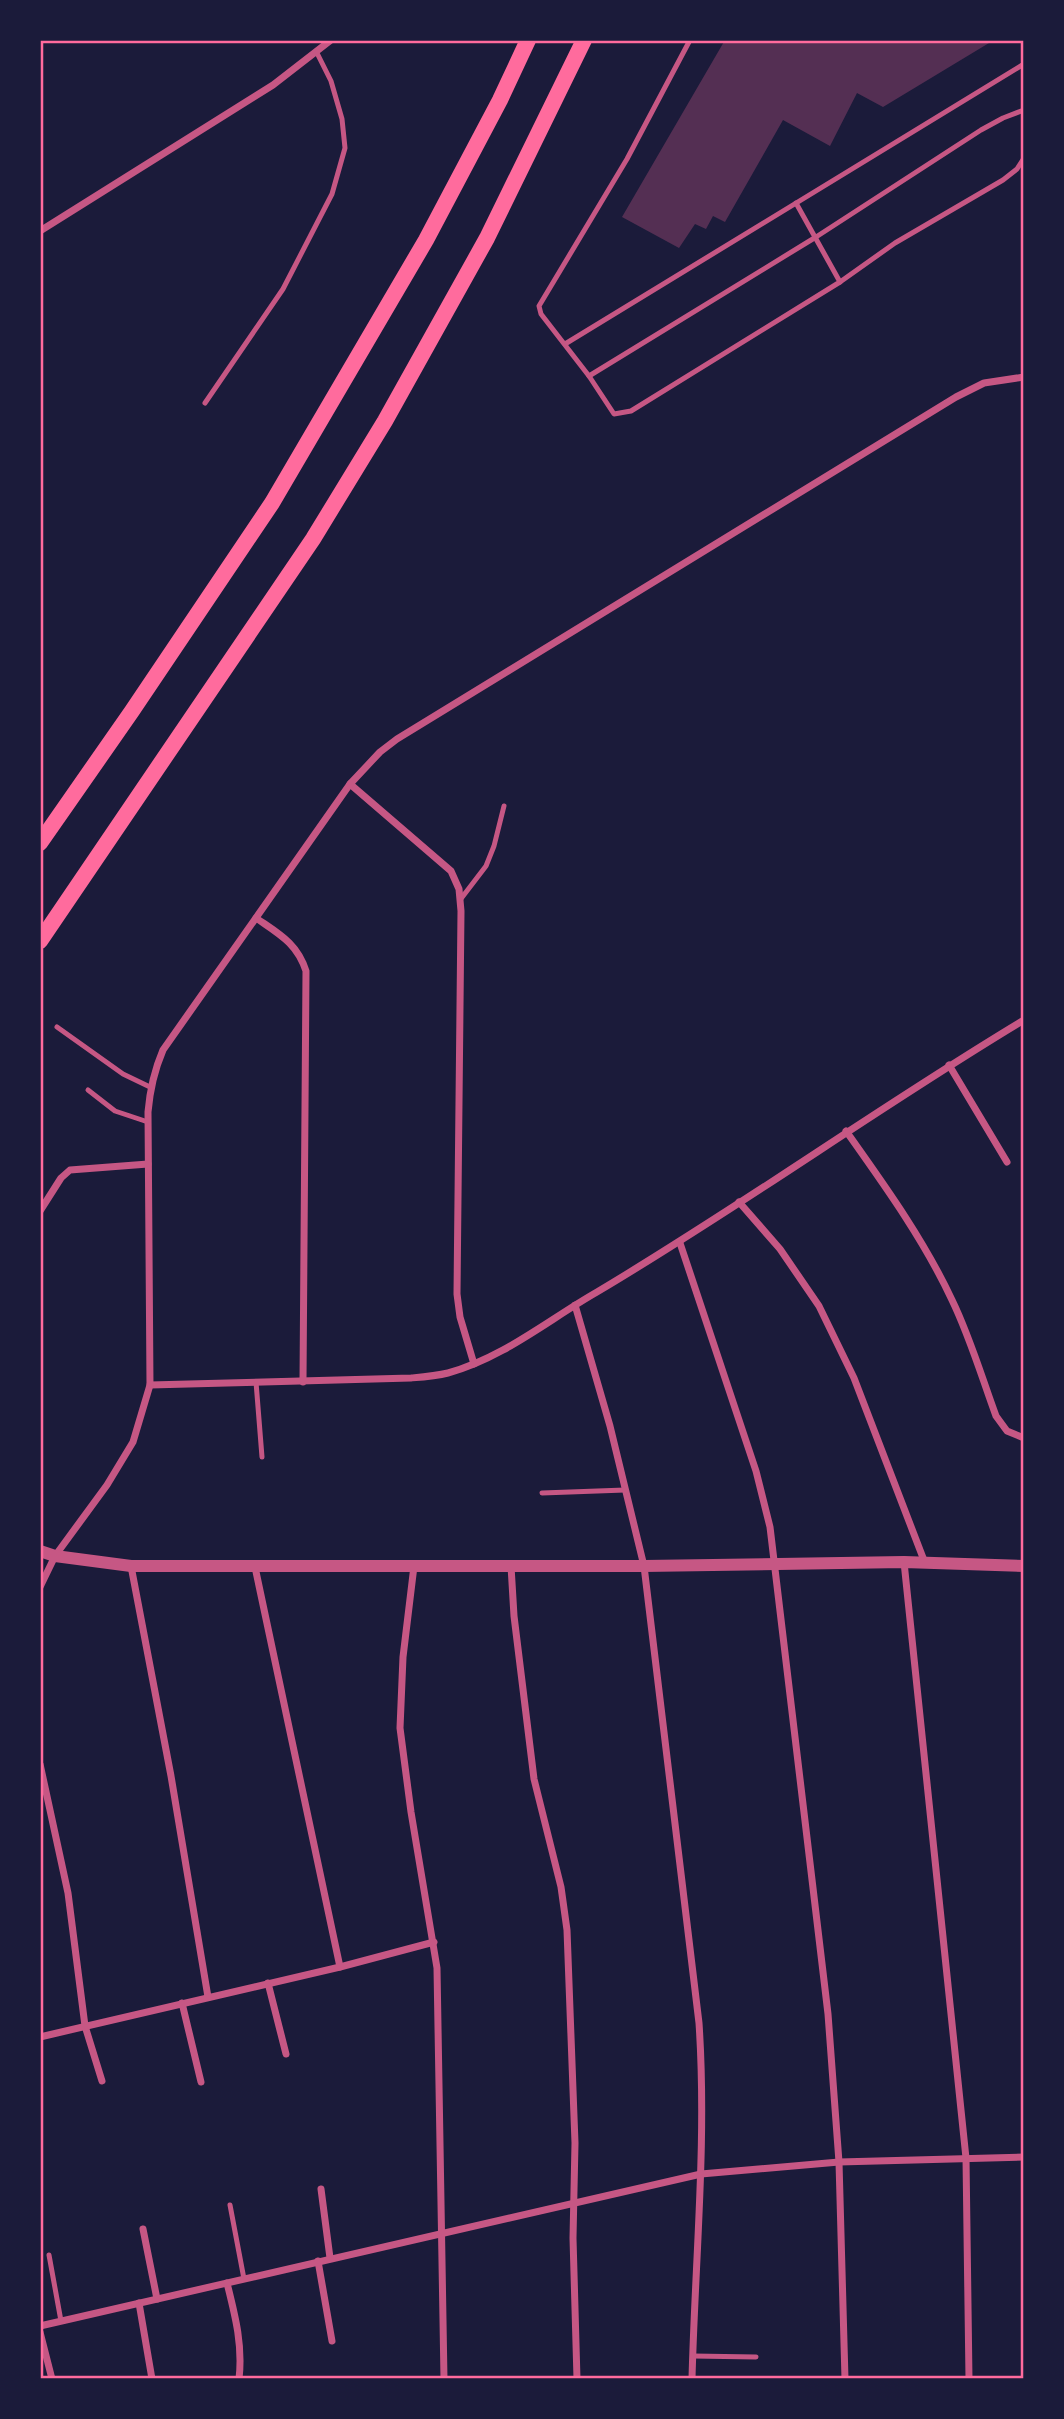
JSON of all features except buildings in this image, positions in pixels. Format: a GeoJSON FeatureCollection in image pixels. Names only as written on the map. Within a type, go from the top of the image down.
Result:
{"type":"FeatureCollection","features":[{"type":"Feature","properties":{"kind":"main road"},"geometry":{"type":"LineString","coordinates":[[40,843],[271,503],[426,240],[500,100],[528,40]]}},
{"type":"Feature","properties":{"kind":"main road"},"geometry":{"type":"LineString","coordinates":[[40,941],[313,539],[356,468],[487,237],[584,40]]}},
{"type":"Feature","properties":{"kind":"street"},"geometry":{"type":"LineString","coordinates":[[40,231],[273,85],[331,40]]}},
{"type":"Feature","properties":{"kind":"street"},"geometry":{"type":"LineString","coordinates":[[40,1587],[55,1556],[107,1485],[133,1442],[150,1384],[148,1122],[150,1087],[163,1050],[350,783],[380,752],[397,739],[956,397],[984,383],[1024,377]]}},
{"type":"Feature","properties":{"kind":"street"},"geometry":{"type":"LineString","coordinates":[[350,783],[451,871],[459,889],[457,1294],[460,1317],[474,1364]]}},
{"type":"Feature","properties":{"kind":"street"},"geometry":{"type":"LineString","coordinates":[[256,918],[289,942],[301,956],[306,971],[303,1382]]}},
{"type":"Feature","properties":{"kind":"street"},"geometry":{"type":"LineString","coordinates":[[150,1384],[411,1378],[446,1374],[474,1364],[530,1336],[575,1305],[680,1243],[846,1131],[1024,1020]]}},
{"type":"Feature","properties":{"kind":"street"},"geometry":{"type":"LineString","coordinates":[[949,1065],[1007,1162]]}},
{"type":"Feature","properties":{"kind":"street"},"geometry":{"type":"LineString","coordinates":[[846,1131],[900,1207],[936,1268],[958,1313],[996,1416],[1007,1432],[1024,1438]]}},
{"type":"Feature","properties":{"kind":"street"},"geometry":{"type":"LineString","coordinates":[[40,1211],[61,1178],[70,1170],[148,1164]]}},
{"type":"Feature","properties":{"kind":"street"},"geometry":{"type":"LineString","coordinates":[[740,1202],[780,1249],[819,1307],[854,1378],[925,1563]]}},
{"type":"Feature","properties":{"kind":"street"},"geometry":{"type":"LineString","coordinates":[[680,1243],[756,1471],[770,1527],[817,1915],[839,2162],[845,2379]]}},
{"type":"Feature","properties":{"kind":"street"},"geometry":{"type":"LineString","coordinates":[[575,1305],[610,1426],[643,1566],[699,2023],[702,2064],[701,2174],[692,2379]]}},
{"type":"Feature","properties":{"kind":"street"},"geometry":{"type":"LineString","coordinates":[[40,1551],[55,1556],[131,1566],[643,1566],[904,1562],[1024,1566]]}},
{"type":"Feature","properties":{"kind":"street"},"geometry":{"type":"LineString","coordinates":[[904,1562],[966,2158],[969,2379]]}},
{"type":"Feature","properties":{"kind":"street"},"geometry":{"type":"LineString","coordinates":[[510,1565],[534,1779],[561,1887],[567,1930],[575,2143],[577,2379]]}},
{"type":"Feature","properties":{"kind":"street"},"geometry":{"type":"LineString","coordinates":[[131,1566],[171,1776],[208,1997]]}},
{"type":"Feature","properties":{"kind":"street"},"geometry":{"type":"LineString","coordinates":[[414,1566],[403,1657],[400,1728],[437,1968],[444,2379]]}},
{"type":"Feature","properties":{"kind":"street"},"geometry":{"type":"LineString","coordinates":[[255,1567],[340,1967]]}},
{"type":"Feature","properties":{"kind":"street"},"geometry":{"type":"LineString","coordinates":[[40,1764],[68,1893],[85,2026],[102,2081]]}},
{"type":"Feature","properties":{"kind":"street"},"geometry":{"type":"LineString","coordinates":[[40,2037],[340,1967],[434,1942]]}},
{"type":"Feature","properties":{"kind":"street"},"geometry":{"type":"LineString","coordinates":[[268,1983],[286,2054]]}},
{"type":"Feature","properties":{"kind":"street"},"geometry":{"type":"LineString","coordinates":[[182,2003],[201,2082]]}},
{"type":"Feature","properties":{"kind":"street"},"geometry":{"type":"LineString","coordinates":[[40,2326],[701,2174],[839,2162],[1024,2157]]}},
{"type":"Feature","properties":{"kind":"street"},"geometry":{"type":"LineString","coordinates":[[321,2189],[330,2258]]}},
{"type":"Feature","properties":{"kind":"street"},"geometry":{"type":"LineString","coordinates":[[143,2229],[157,2299]]}},
{"type":"Feature","properties":{"kind":"street"},"geometry":{"type":"LineString","coordinates":[[317,2261],[332,2341]]}},
{"type":"Feature","properties":{"kind":"street"},"geometry":{"type":"LineString","coordinates":[[227,2283],[239,2328],[239,2379]]}},
{"type":"Feature","properties":{"kind":"street"},"geometry":{"type":"LineString","coordinates":[[139,2303],[152,2379]]}},
{"type":"Feature","properties":{"kind":"street"},"geometry":{"type":"LineString","coordinates":[[40,2332],[52,2379]]}},
{"type":"Feature","properties":{"kind":"lane"},"geometry":{"type":"LineString","coordinates":[[690,40],[627,159],[539,306],[541,314],[589,376],[614,414],[631,411],[840,282],[895,243],[1003,180],[1017,169],[1024,158]]}},
{"type":"Feature","properties":{"kind":"lane"},"geometry":{"type":"LineString","coordinates":[[205,403],[283,289],[332,194],[345,148],[342,119],[331,80],[317,53]]}},
{"type":"Feature","properties":{"kind":"lane"},"geometry":{"type":"LineString","coordinates":[[565,345],[1024,64]]}},
{"type":"Feature","properties":{"kind":"lane"},"geometry":{"type":"LineString","coordinates":[[589,376],[816,237],[981,130],[1024,110]]}},
{"type":"Feature","properties":{"kind":"lane"},"geometry":{"type":"LineString","coordinates":[[796,203],[840,282]]}},
{"type":"Feature","properties":{"kind":"lane"},"geometry":{"type":"LineString","coordinates":[[460,900],[486,866],[504,806]]}},
{"type":"Feature","properties":{"kind":"lane"},"geometry":{"type":"LineString","coordinates":[[57,1027],[123,1074],[150,1087]]}},
{"type":"Feature","properties":{"kind":"lane"},"geometry":{"type":"LineString","coordinates":[[88,1090],[115,1111],[148,1122]]}},
{"type":"Feature","properties":{"kind":"lane"},"geometry":{"type":"LineString","coordinates":[[256,1382],[262,1457]]}},
{"type":"Feature","properties":{"kind":"lane"},"geometry":{"type":"LineString","coordinates":[[542,1493],[625,1490]]}},
{"type":"Feature","properties":{"kind":"lane"},"geometry":{"type":"LineString","coordinates":[[230,2205],[244,2278]]}},
{"type":"Feature","properties":{"kind":"lane"},"geometry":{"type":"LineString","coordinates":[[49,2255],[61,2321]]}},
{"type":"Feature","properties":{"kind":"lane"},"geometry":{"type":"LineString","coordinates":[[693,2356],[756,2357]]}}]}
